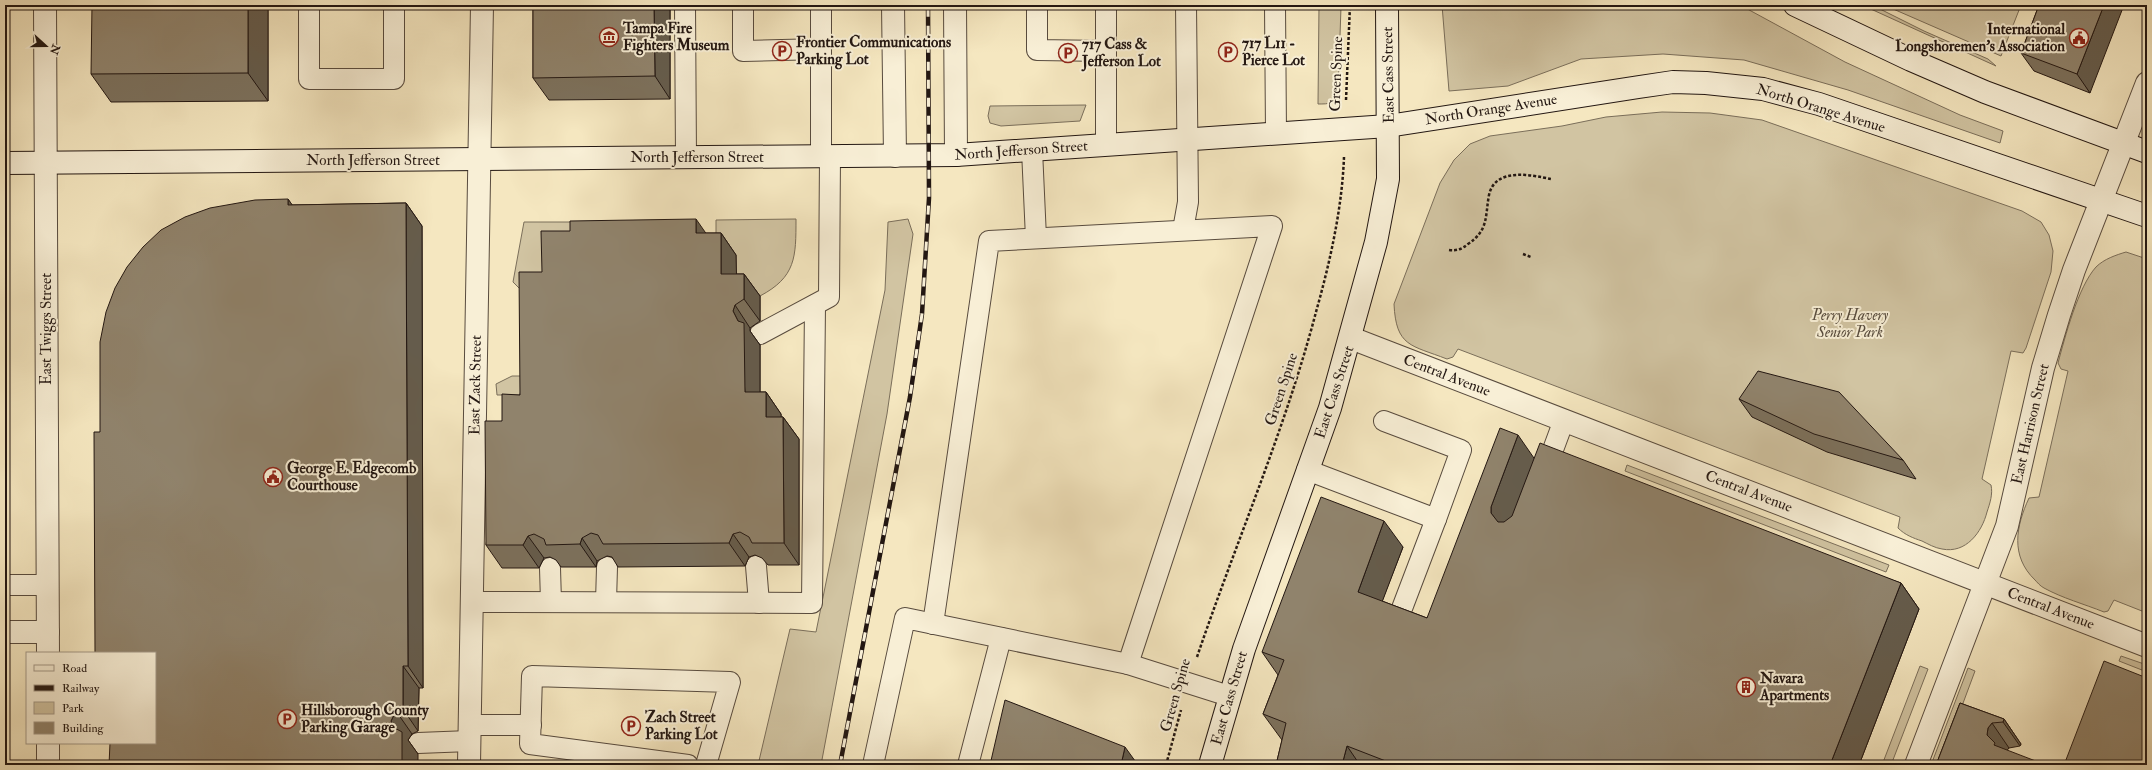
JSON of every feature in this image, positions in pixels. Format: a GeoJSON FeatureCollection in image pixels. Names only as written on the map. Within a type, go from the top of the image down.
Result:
{"type":"FeatureCollection","features":[{"type":"Feature","properties":{"kind":"street","name":"East Twiggs Street"},"geometry":{"type":"LineString","coordinates":[[45,5],[48,652]]}},
{"type":"Feature","properties":{"kind":"street","name":"East Zack Street"},"geometry":{"type":"LineString","coordinates":[[469,765],[482,5]]}},
{"type":"Feature","properties":{"kind":"street"},"geometry":{"type":"LineString","coordinates":[[893,5],[895,156]]}},
{"type":"Feature","properties":{"kind":"street"},"geometry":{"type":"LineString","coordinates":[[955,5],[956,155]]}},
{"type":"Feature","properties":{"kind":"street","name":"East Cass Street"},"geometry":{"type":"LineString","coordinates":[[1210,765],[1244,649],[1330,408],[1351,338],[1376,242],[1388,179],[1387,5]]}},
{"type":"Feature","properties":{"kind":"street"},"geometry":{"type":"LineString","coordinates":[[1804,8],[1910,60],[1986,92],[2147,152]]}},
{"type":"Feature","properties":{"kind":"street","name":"North Orange Avenue"},"geometry":{"type":"LineString","coordinates":[[1388,126],[1673,82],[1738,85],[1763,89],[1819,104],[2147,216]]}},
{"type":"Feature","properties":{"kind":"street","name":"East Harrison Street"},"geometry":{"type":"LineString","coordinates":[[1916,765],[2007,526],[2043,368],[2058,315],[2147,83]]}},
{"type":"Feature","properties":{"kind":"street","name":"North Jefferson Street"},"geometry":{"type":"LineString","coordinates":[[5,163],[956,155],[1388,126]]}},
{"type":"Feature","properties":{"kind":"street","name":"Central Avenue"},"geometry":{"type":"LineString","coordinates":[[1351,338],[1985,582],[2147,646]]}},
{"type":"Feature","properties":{"kind":"street"},"geometry":{"type":"LineString","coordinates":[[5,632],[48,632]]}},
{"type":"Feature","properties":{"kind":"street"},"geometry":{"type":"LineString","coordinates":[[48,744],[48,765]]}},
{"type":"Feature","properties":{"kind":"lane"},"geometry":{"type":"LineString","coordinates":[[310,5],[309,79],[394,79],[394,5]]}},
{"type":"Feature","properties":{"kind":"lane"},"geometry":{"type":"LineString","coordinates":[[685,5],[686,158]]}},
{"type":"Feature","properties":{"kind":"lane"},"geometry":{"type":"LineString","coordinates":[[743,5],[743,51],[821,49]]}},
{"type":"Feature","properties":{"kind":"lane"},"geometry":{"type":"LineString","coordinates":[[760,334],[829,297],[826,156],[821,49],[821,5]]}},
{"type":"Feature","properties":{"kind":"lane"},"geometry":{"type":"LineString","coordinates":[[1037,5],[1037,50],[1106,51]]}},
{"type":"Feature","properties":{"kind":"lane"},"geometry":{"type":"LineString","coordinates":[[1106,5],[1106,145]]}},
{"type":"Feature","properties":{"kind":"lane"},"geometry":{"type":"LineString","coordinates":[[1183,230],[1188,202],[1186,5]]}},
{"type":"Feature","properties":{"kind":"lane"},"geometry":{"type":"LineString","coordinates":[[1275,5],[1276,134]]}},
{"type":"Feature","properties":{"kind":"lane"},"geometry":{"type":"LineString","coordinates":[[1032,150],[1036,238]]}},
{"type":"Feature","properties":{"kind":"lane"},"geometry":{"type":"LineString","coordinates":[[933,624],[989,241],[1272,226],[1128,664]]}},
{"type":"Feature","properties":{"kind":"lane"},"geometry":{"type":"LineString","coordinates":[[472,602],[812,603],[815,305]]}},
{"type":"Feature","properties":{"kind":"lane"},"geometry":{"type":"LineString","coordinates":[[1536,493],[1564,420]]}},
{"type":"Feature","properties":{"kind":"lane"},"geometry":{"type":"LineString","coordinates":[[1384,421],[1461,450],[1401,611]]}},
{"type":"Feature","properties":{"kind":"lane"},"geometry":{"type":"LineString","coordinates":[[1308,470],[1436,519]]}},
{"type":"Feature","properties":{"kind":"lane"},"geometry":{"type":"LineString","coordinates":[[756,566],[759,602]]}},
{"type":"Feature","properties":{"kind":"lane"},"geometry":{"type":"LineString","coordinates":[[606,602],[607,567]]}},
{"type":"Feature","properties":{"kind":"lane"},"geometry":{"type":"LineString","coordinates":[[550,568],[551,602]]}},
{"type":"Feature","properties":{"kind":"lane"},"geometry":{"type":"LineString","coordinates":[[5,585],[48,585]]}},
{"type":"Feature","properties":{"kind":"lane"},"geometry":{"type":"LineString","coordinates":[[873,765],[905,618],[1128,664],[1189,682],[1229,696]]}},
{"type":"Feature","properties":{"kind":"lane"},"geometry":{"type":"LineString","coordinates":[[968,765],[1001,638]]}},
{"type":"Feature","properties":{"kind":"lane"},"geometry":{"type":"LineString","coordinates":[[688,765],[530,744],[532,676],[730,682],[706,765]]}},
{"type":"Feature","properties":{"kind":"lane"},"geometry":{"type":"LineString","coordinates":[[418,743],[470,733],[531,725]]}},
{"type":"Feature","properties":{"kind":"path","name":"Green Spine"},"geometry":{"type":"LineString","coordinates":[[1166,765],[1189,682],[1299,375],[1325,279],[1341,195],[1350,5]]}},
{"type":"Feature","properties":{"kind":"path"},"geometry":{"type":"LineString","coordinates":[[1448,250],[1455,251],[1476,239],[1483,229],[1488,217],[1490,194],[1494,185],[1506,176],[1520,174],[1551,179]]}},
{"type":"Feature","properties":{"kind":"path"},"geometry":{"type":"LineString","coordinates":[[1522,254],[1531,257]]}},
{"type":"Feature","properties":{"kind":"green space"},"geometry":{"type":"Polygon","coordinates":[[[1319,5],[1335,5],[1337,8],[1341,7],[1338,93],[1337,97],[1331,103],[1325,104],[1318,104],[1319,5]]]}},
{"type":"Feature","properties":{"kind":"green space"},"geometry":{"type":"Polygon","coordinates":[[[1442,5],[1740,5],[1845,62],[1960,115],[2003,131],[2000,143],[1848,90],[1744,60],[1663,54],[1581,59],[1508,86],[1449,91],[1442,5]]]}},
{"type":"Feature","properties":{"kind":"green space"},"geometry":{"type":"Polygon","coordinates":[[[1862,5],[1872,5],[1924,31],[1988,59],[1996,66],[1862,5]]]}},
{"type":"Feature","properties":{"kind":"green space"},"geometry":{"type":"Polygon","coordinates":[[[1884,5],[2021,5],[2001,56],[1884,5]]]}},
{"type":"Feature","properties":{"kind":"green space"},"geometry":{"type":"Polygon","coordinates":[[[1086,105],[1080,121],[1001,126],[990,123],[988,116],[990,106],[1086,105]]]}},
{"type":"Feature","properties":{"kind":"green space","name":"Perry Havery Senior Park"},"geometry":{"type":"Polygon","coordinates":[[[1662,112],[1710,113],[1762,120],[2022,211],[2041,222],[2049,235],[2053,251],[2051,272],[2026,348],[2023,353],[2011,351],[1982,479],[1991,485],[1992,492],[1990,502],[1985,520],[1977,534],[1965,545],[1951,550],[1934,547],[1909,536],[1898,528],[1900,517],[1458,349],[1453,357],[1447,359],[1415,347],[1402,337],[1395,318],[1394,304],[1440,183],[1454,160],[1470,144],[1490,136],[1562,126],[1606,117],[1662,112]]]}},
{"type":"Feature","properties":{"kind":"green space"},"geometry":{"type":"Polygon","coordinates":[[[796,219],[792,265],[781,281],[772,289],[760,296],[716,256],[716,220],[796,219]]]}},
{"type":"Feature","properties":{"kind":"green space"},"geometry":{"type":"Polygon","coordinates":[[[908,219],[913,234],[887,414],[821,765],[758,765],[790,629],[816,632],[885,290],[888,222],[908,219]]]}},
{"type":"Feature","properties":{"kind":"green space"},"geometry":{"type":"Polygon","coordinates":[[[524,222],[579,222],[557,294],[522,291],[513,282],[524,222]]]}},
{"type":"Feature","properties":{"kind":"green space"},"geometry":{"type":"Polygon","coordinates":[[[2126,252],[2147,259],[2147,613],[2114,600],[2108,611],[2104,612],[2051,592],[2039,584],[2027,571],[2019,551],[2018,540],[2021,519],[2029,498],[2039,497],[2068,371],[2061,369],[2058,363],[2068,326],[2078,299],[2089,276],[2099,264],[2114,256],[2126,252]]]}},
{"type":"Feature","properties":{"kind":"green space"},"geometry":{"type":"Polygon","coordinates":[[[512,376],[541,376],[540,395],[497,395],[496,384],[512,376]]]}},
{"type":"Feature","properties":{"kind":"green space"},"geometry":{"type":"Polygon","coordinates":[[[1627,465],[1889,565],[1886,572],[1625,471],[1627,465]]]}},
{"type":"Feature","properties":{"kind":"green space"},"geometry":{"type":"Polygon","coordinates":[[[2121,656],[2147,665],[2147,672],[2119,661],[2121,656]]]}},
{"type":"Feature","properties":{"kind":"green space"},"geometry":{"type":"Polygon","coordinates":[[[1920,666],[1928,669],[1891,765],[1882,765],[1920,666]]]}},
{"type":"Feature","properties":{"kind":"green space"},"geometry":{"type":"Polygon","coordinates":[[[1968,668],[1975,671],[1940,765],[1931,765],[1968,668]]]}},
{"type":"Feature","properties":{"kind":"building"},"geometry":{"type":"Polygon","coordinates":[[[92,5],[248,5],[248,73],[91,74],[92,5]]]}},
{"type":"Feature","properties":{"kind":"building","name":"Tampa Fire Fighters Museum"},"geometry":{"type":"Polygon","coordinates":[[[533,5],[654,5],[655,76],[533,78],[533,5]]]}},
{"type":"Feature","properties":{"kind":"building"},"geometry":{"type":"Polygon","coordinates":[[[2039,5],[2104,5],[2077,74],[2021,53],[2039,5]]]}},
{"type":"Feature","properties":{"kind":"building","name":"George E. Edgecomb Courthouse"},"geometry":{"type":"Polygon","coordinates":[[[288,199],[288,205],[406,203],[408,666],[403,666],[403,709],[396,711],[391,721],[393,727],[402,732],[402,765],[109,765],[110,744],[156,744],[156,652],[95,652],[94,432],[100,432],[100,342],[106,312],[115,288],[127,267],[143,247],[161,230],[185,217],[210,208],[255,200],[288,199]]]}},
{"type":"Feature","properties":{"kind":"building"},"geometry":{"type":"Polygon","coordinates":[[[696,219],[696,233],[721,233],[721,274],[744,274],[744,299],[735,305],[733,311],[738,321],[744,323],[745,392],[766,392],[766,417],[783,417],[784,543],[752,543],[749,537],[740,532],[733,534],[729,543],[603,544],[598,535],[591,533],[582,538],[580,544],[546,545],[544,539],[534,534],[528,536],[523,545],[486,545],[485,421],[502,421],[502,394],[520,395],[519,272],[542,272],[541,231],[570,231],[570,221],[696,219]]]}},
{"type":"Feature","properties":{"kind":"building"},"geometry":{"type":"Polygon","coordinates":[[[1758,371],[1839,392],[1903,460],[1814,434],[1739,399],[1758,371]]]}},
{"type":"Feature","properties":{"kind":"building"},"geometry":{"type":"Polygon","coordinates":[[[1500,428],[1518,435],[1491,507],[1491,513],[1498,522],[1504,522],[1512,516],[1540,443],[1901,583],[1830,765],[1396,765],[1347,746],[1342,765],[1276,765],[1286,723],[1263,714],[1284,660],[1262,652],[1321,497],[1384,521],[1358,592],[1427,618],[1500,428]]]}},
{"type":"Feature","properties":{"kind":"building"},"geometry":{"type":"Polygon","coordinates":[[[2104,661],[2147,678],[2147,765],[2064,765],[2104,661]]]}},
{"type":"Feature","properties":{"kind":"building"},"geometry":{"type":"Polygon","coordinates":[[[1005,700],[1125,747],[1121,765],[990,765],[1005,700]]]}},
{"type":"Feature","properties":{"kind":"building"},"geometry":{"type":"Polygon","coordinates":[[[1960,703],[2004,719],[2003,722],[1992,723],[1988,728],[1987,735],[1995,743],[1994,745],[2046,765],[1936,765],[1960,703]]]}},
{"type":"Feature","properties":{"kind":"railway"},"geometry":{"type":"LineString","coordinates":[[840,765],[910,397],[922,314],[929,198],[928,5]]}},
{"type":"Feature","properties":{"kind":"place","name":"Tampa Fire Fighters Museum"},"geometry":{"type":"Point","coordinates":[609,37]}},
{"type":"Feature","properties":{"kind":"place","name":"International Longshoremen's Association"},"geometry":{"type":"Point","coordinates":[2079,38]}},
{"type":"Feature","properties":{"kind":"place","name":"Frontier Communications Parking Lot"},"geometry":{"type":"Point","coordinates":[782,51]}},
{"type":"Feature","properties":{"kind":"place","name":"717 L11 - Pierce Lot"},"geometry":{"type":"Point","coordinates":[1228,52]}},
{"type":"Feature","properties":{"kind":"place","name":"717 Cass & Jefferson Lot"},"geometry":{"type":"Point","coordinates":[1068,53]}},
{"type":"Feature","properties":{"kind":"place","name":"George E. Edgecomb Courthouse"},"geometry":{"type":"Point","coordinates":[273,477]}},
{"type":"Feature","properties":{"kind":"place","name":"Navara Apartments"},"geometry":{"type":"Point","coordinates":[1746,687]}},
{"type":"Feature","properties":{"kind":"place","name":"Hillsborough County Parking Garage"},"geometry":{"type":"Point","coordinates":[287,719]}},
{"type":"Feature","properties":{"kind":"place","name":"Zach Street Parking Lot"},"geometry":{"type":"Point","coordinates":[631,726]}}]}
